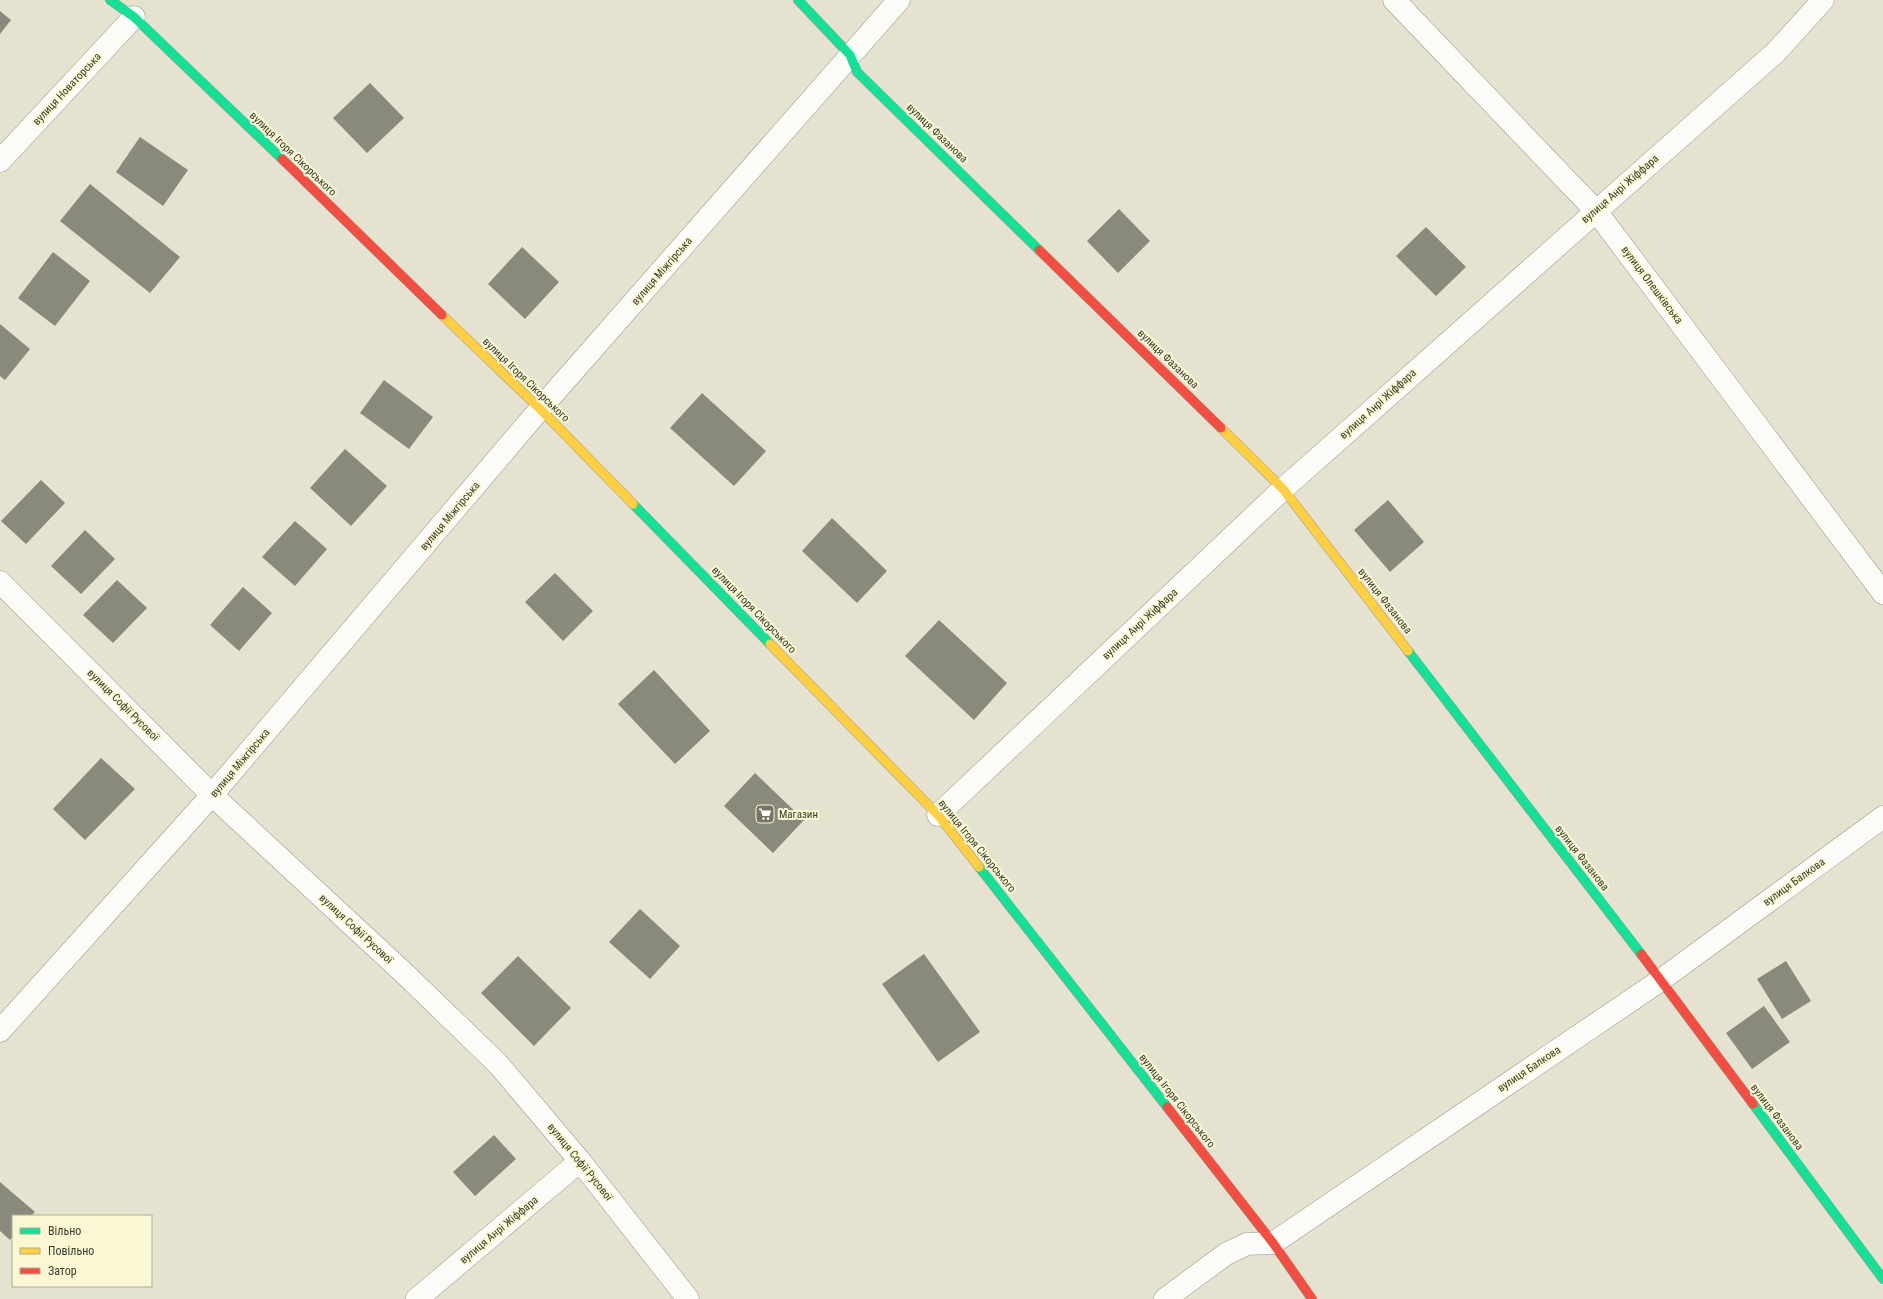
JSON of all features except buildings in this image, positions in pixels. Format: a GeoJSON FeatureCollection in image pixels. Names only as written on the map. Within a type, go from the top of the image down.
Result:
{"type":"FeatureCollection","features":[{"type":"Feature","properties":{"kind":"main road","name":"вулиця Фазанова"},"geometry":{"type":"LineString","coordinates":[[798,0],[850,55],[857,72],[1283,489],[1661,980],[1883,1279]]}},
{"type":"Feature","properties":{"kind":"main road","name":"вулиця Ігоря Сікорського"},"geometry":{"type":"LineString","coordinates":[[113,1],[134,17],[540,410],[938,815],[1273,1243],[1312,1299]]}},
{"type":"Feature","properties":{"kind":"street","name":"вулиця Міжгірська"},"geometry":{"type":"LineString","coordinates":[[0,1031],[212,795],[540,410],[898,0]]}},
{"type":"Feature","properties":{"kind":"street","name":"вулиця Олешківська"},"geometry":{"type":"LineString","coordinates":[[1394,0],[1596,211],[1883,593]]}},
{"type":"Feature","properties":{"kind":"street","name":"вулиця Анрі Жіффара"},"geometry":{"type":"LineString","coordinates":[[938,815],[1283,489],[1776,52],[1823,0]]}},
{"type":"Feature","properties":{"kind":"street","name":"вулиця Новаторська"},"geometry":{"type":"LineString","coordinates":[[0,161],[134,17]]}},
{"type":"Feature","properties":{"kind":"street","name":"вулиця Софії Русової"},"geometry":{"type":"LineString","coordinates":[[0,582],[212,795],[405,974],[498,1064],[580,1161],[688,1299]]}},
{"type":"Feature","properties":{"kind":"street","name":"вулиця Балкова"},"geometry":{"type":"LineString","coordinates":[[1273,1243],[1661,980],[1883,817]]}},
{"type":"Feature","properties":{"kind":"street","name":"вулиця Анрі Жіффара"},"geometry":{"type":"LineString","coordinates":[[417,1299],[580,1161]]}},
{"type":"Feature","properties":{"kind":"street"},"geometry":{"type":"LineString","coordinates":[[1165,1299],[1226,1254],[1247,1244],[1273,1243]]}},
{"type":"Feature","properties":{"kind":"traffic: fast"},"geometry":{"type":"LineString","coordinates":[[110,0],[134,17],[282,159]]}},
{"type":"Feature","properties":{"kind":"traffic: fast"},"geometry":{"type":"LineString","coordinates":[[798,0],[850,55],[857,72],[1039,250]]}},
{"type":"Feature","properties":{"kind":"traffic: fast"},"geometry":{"type":"LineString","coordinates":[[633,504],[770,644]]}},
{"type":"Feature","properties":{"kind":"traffic: fast"},"geometry":{"type":"LineString","coordinates":[[1408,651],[1641,954]]}},
{"type":"Feature","properties":{"kind":"traffic: fast"},"geometry":{"type":"LineString","coordinates":[[979,867],[1167,1107]]}},
{"type":"Feature","properties":{"kind":"traffic: fast"},"geometry":{"type":"LineString","coordinates":[[1753,1104],[1883,1279]]}},
{"type":"Feature","properties":{"kind":"traffic: slow"},"geometry":{"type":"LineString","coordinates":[[442,315],[540,409],[633,504]]}},
{"type":"Feature","properties":{"kind":"traffic: slow"},"geometry":{"type":"LineString","coordinates":[[1221,428],[1283,489],[1408,651]]}},
{"type":"Feature","properties":{"kind":"traffic: slow"},"geometry":{"type":"LineString","coordinates":[[770,644],[938,815],[979,867]]}},
{"type":"Feature","properties":{"kind":"traffic: jam"},"geometry":{"type":"LineString","coordinates":[[282,159],[442,315]]}},
{"type":"Feature","properties":{"kind":"traffic: jam"},"geometry":{"type":"LineString","coordinates":[[1039,250],[1221,428]]}},
{"type":"Feature","properties":{"kind":"traffic: jam"},"geometry":{"type":"LineString","coordinates":[[1641,954],[1753,1104]]}},
{"type":"Feature","properties":{"kind":"traffic: jam"},"geometry":{"type":"LineString","coordinates":[[1167,1107],[1273,1243],[1312,1299]]}},
{"type":"Feature","properties":{"kind":"place","name":"Магазин"},"geometry":{"type":"Point","coordinates":[765,814]}}]}
